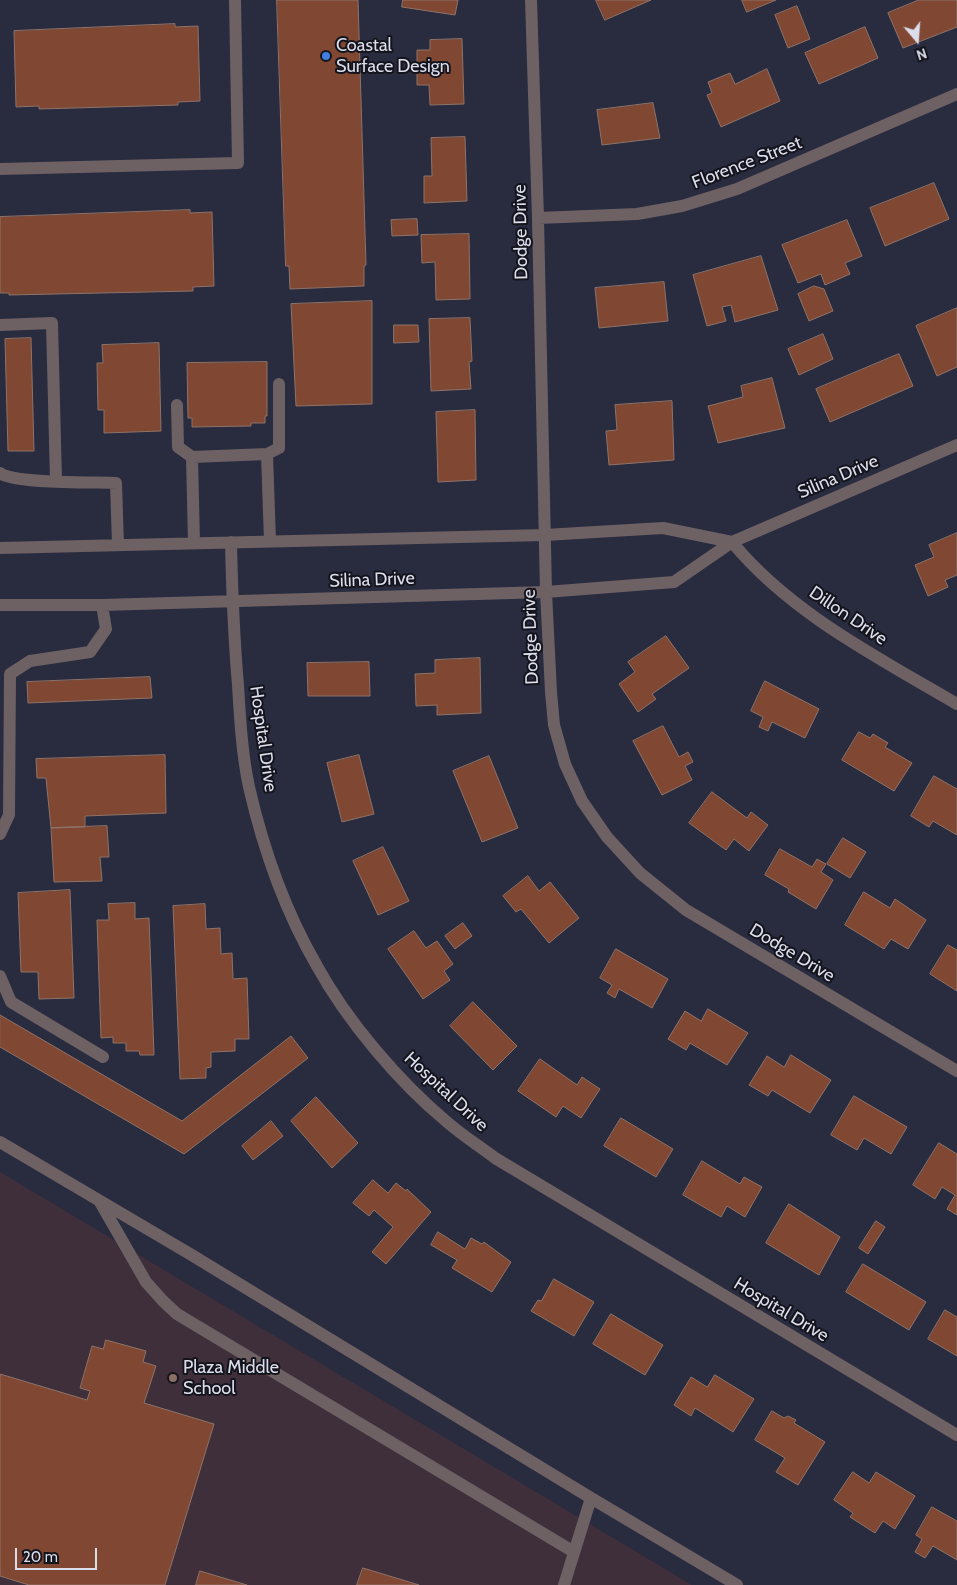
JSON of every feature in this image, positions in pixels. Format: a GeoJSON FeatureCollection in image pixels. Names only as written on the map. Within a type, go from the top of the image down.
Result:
{"type":"FeatureCollection","features":[{"type":"Feature","properties":{"kind":"street"},"geometry":{"type":"LineString","coordinates":[[0,168],[238,164],[235,0]]}},
{"type":"Feature","properties":{"kind":"street","name":"Dodge Drive"},"geometry":{"type":"LineString","coordinates":[[531,0],[546,592],[554,725],[565,764],[582,801],[607,837],[640,873],[686,910],[957,1071]]}},
{"type":"Feature","properties":{"kind":"street","name":"Florence Street"},"geometry":{"type":"LineString","coordinates":[[538,218],[637,214],[682,206],[737,189],[957,94]]}},
{"type":"Feature","properties":{"kind":"street"},"geometry":{"type":"LineString","coordinates":[[0,325],[52,323],[56,481]]}},
{"type":"Feature","properties":{"kind":"street"},"geometry":{"type":"LineString","coordinates":[[177,405],[178,447],[192,457],[267,454],[278,448],[279,384]]}},
{"type":"Feature","properties":{"kind":"street","name":"Silina Drive"},"geometry":{"type":"LineString","coordinates":[[0,605],[232,602],[546,592],[674,582],[732,542],[957,445]]}},
{"type":"Feature","properties":{"kind":"street"},"geometry":{"type":"LineString","coordinates":[[267,454],[270,541]]}},
{"type":"Feature","properties":{"kind":"street"},"geometry":{"type":"LineString","coordinates":[[192,457],[194,543]]}},
{"type":"Feature","properties":{"kind":"street"},"geometry":{"type":"LineString","coordinates":[[0,473],[3,476],[21,480],[116,483],[118,545]]}},
{"type":"Feature","properties":{"kind":"street"},"geometry":{"type":"LineString","coordinates":[[0,548],[545,535],[663,528],[732,542]]}},
{"type":"Feature","properties":{"kind":"street","name":"Hospital Drive"},"geometry":{"type":"LineString","coordinates":[[231,542],[232,602],[240,724],[249,785],[265,846],[296,925],[317,967],[349,1017],[403,1080],[447,1122],[495,1158],[957,1435]]}},
{"type":"Feature","properties":{"kind":"street","name":"Dillon Drive"},"geometry":{"type":"LineString","coordinates":[[732,542],[745,558],[794,602],[848,640],[957,704]]}},
{"type":"Feature","properties":{"kind":"street"},"geometry":{"type":"LineString","coordinates":[[0,834],[9,815],[10,674],[30,661],[90,652],[106,629],[102,605]]}},
{"type":"Feature","properties":{"kind":"street"},"geometry":{"type":"LineString","coordinates":[[0,976],[11,1002],[103,1057]]}},
{"type":"Feature","properties":{"kind":"street"},"geometry":{"type":"LineString","coordinates":[[0,1142],[190,1254],[737,1585]]}},
{"type":"Feature","properties":{"kind":"street"},"geometry":{"type":"LineString","coordinates":[[99,1200],[146,1282],[178,1314],[574,1552]]}},
{"type":"Feature","properties":{"kind":"street"},"geometry":{"type":"LineString","coordinates":[[564,1585],[591,1498]]}},
{"type":"Feature","properties":{"kind":"shaded area","name":"Plaza Middle School"},"geometry":{"type":"Polygon","coordinates":[[[0,1172],[692,1585],[0,1585],[0,1172]]]}},
{"type":"Feature","properties":{"kind":"building"},"geometry":{"type":"Polygon","coordinates":[[[277,0],[358,0],[366,265],[364,266],[364,286],[290,289],[289,266],[286,266],[277,0]]]}},
{"type":"Feature","properties":{"kind":"building"},"geometry":{"type":"Polygon","coordinates":[[[403,0],[458,0],[455,15],[402,7],[403,0]]]}},
{"type":"Feature","properties":{"kind":"building"},"geometry":{"type":"Polygon","coordinates":[[[596,0],[651,0],[605,20],[596,0]]]}},
{"type":"Feature","properties":{"kind":"building"},"geometry":{"type":"Polygon","coordinates":[[[742,0],[776,0],[747,12],[742,0]]]}},
{"type":"Feature","properties":{"kind":"building"},"geometry":{"type":"Polygon","coordinates":[[[919,0],[957,0],[957,27],[903,48],[888,13],[919,0]]]}},
{"type":"Feature","properties":{"kind":"building"},"geometry":{"type":"Polygon","coordinates":[[[797,6],[810,39],[788,48],[775,15],[797,6]]]}},
{"type":"Feature","properties":{"kind":"building"},"geometry":{"type":"Polygon","coordinates":[[[175,24],[175,27],[198,26],[200,101],[178,102],[178,105],[39,109],[39,106],[16,107],[14,31],[175,24]]]}},
{"type":"Feature","properties":{"kind":"building"},"geometry":{"type":"Polygon","coordinates":[[[865,27],[878,58],[819,84],[805,53],[865,27]]]}},
{"type":"Feature","properties":{"kind":"building"},"geometry":{"type":"Polygon","coordinates":[[[462,39],[464,104],[430,105],[429,85],[417,85],[417,50],[430,50],[430,40],[462,39]]]}},
{"type":"Feature","properties":{"kind":"building"},"geometry":{"type":"Polygon","coordinates":[[[767,69],[780,101],[721,127],[707,95],[712,93],[708,82],[730,73],[735,84],[767,69]]]}},
{"type":"Feature","properties":{"kind":"building"},"geometry":{"type":"Polygon","coordinates":[[[653,103],[660,138],[602,145],[597,110],[653,103]]]}},
{"type":"Feature","properties":{"kind":"building"},"geometry":{"type":"Polygon","coordinates":[[[465,137],[467,201],[424,203],[424,176],[432,176],[431,138],[465,137]]]}},
{"type":"Feature","properties":{"kind":"building"},"geometry":{"type":"Polygon","coordinates":[[[934,183],[949,219],[885,246],[870,208],[934,183]]]}},
{"type":"Feature","properties":{"kind":"building"},"geometry":{"type":"Polygon","coordinates":[[[190,210],[190,213],[212,212],[214,286],[193,287],[193,291],[9,295],[9,293],[0,293],[0,217],[190,210]]]}},
{"type":"Feature","properties":{"kind":"building"},"geometry":{"type":"Polygon","coordinates":[[[417,219],[418,235],[392,236],[391,220],[417,219]]]}},
{"type":"Feature","properties":{"kind":"building"},"geometry":{"type":"Polygon","coordinates":[[[847,220],[862,256],[845,263],[850,274],[825,285],[821,274],[798,283],[782,245],[847,220]]]}},
{"type":"Feature","properties":{"kind":"building"},"geometry":{"type":"Polygon","coordinates":[[[469,234],[470,299],[436,300],[435,262],[422,263],[421,235],[469,234]]]}},
{"type":"Feature","properties":{"kind":"building"},"geometry":{"type":"Polygon","coordinates":[[[761,256],[778,310],[735,322],[731,305],[722,307],[726,321],[707,326],[693,275],[761,256]]]}},
{"type":"Feature","properties":{"kind":"building"},"geometry":{"type":"Polygon","coordinates":[[[664,282],[668,321],[599,328],[595,288],[664,282]]]}},
{"type":"Feature","properties":{"kind":"building"},"geometry":{"type":"Polygon","coordinates":[[[814,286],[824,289],[833,311],[809,321],[798,294],[814,286]]]}},
{"type":"Feature","properties":{"kind":"building"},"geometry":{"type":"Polygon","coordinates":[[[372,301],[372,404],[296,406],[291,304],[372,301]]]}},
{"type":"Feature","properties":{"kind":"building"},"geometry":{"type":"Polygon","coordinates":[[[957,308],[957,367],[937,376],[916,326],[957,308]]]}},
{"type":"Feature","properties":{"kind":"building"},"geometry":{"type":"Polygon","coordinates":[[[470,318],[472,361],[469,362],[471,389],[431,391],[429,319],[470,318]]]}},
{"type":"Feature","properties":{"kind":"building"},"geometry":{"type":"Polygon","coordinates":[[[394,325],[418,325],[419,342],[394,343],[394,325]]]}},
{"type":"Feature","properties":{"kind":"building"},"geometry":{"type":"Polygon","coordinates":[[[823,334],[833,359],[799,375],[788,349],[823,334]]]}},
{"type":"Feature","properties":{"kind":"building"},"geometry":{"type":"Polygon","coordinates":[[[31,338],[34,451],[8,451],[5,339],[31,338]]]}},
{"type":"Feature","properties":{"kind":"building"},"geometry":{"type":"Polygon","coordinates":[[[159,343],[161,431],[104,433],[104,410],[98,410],[97,363],[103,363],[102,345],[159,343]]]}},
{"type":"Feature","properties":{"kind":"building"},"geometry":{"type":"Polygon","coordinates":[[[899,354],[913,386],[830,422],[816,389],[899,354]]]}},
{"type":"Feature","properties":{"kind":"building"},"geometry":{"type":"Polygon","coordinates":[[[267,362],[267,416],[265,416],[265,423],[251,423],[251,426],[192,427],[192,418],[188,418],[187,363],[267,362]]]}},
{"type":"Feature","properties":{"kind":"building"},"geometry":{"type":"Polygon","coordinates":[[[772,378],[785,428],[718,443],[708,406],[743,397],[741,386],[772,378]]]}},
{"type":"Feature","properties":{"kind":"building"},"geometry":{"type":"Polygon","coordinates":[[[672,401],[674,460],[609,465],[606,431],[617,430],[615,405],[672,401]]]}},
{"type":"Feature","properties":{"kind":"building"},"geometry":{"type":"Polygon","coordinates":[[[475,410],[476,480],[438,482],[436,412],[475,410]]]}},
{"type":"Feature","properties":{"kind":"building"},"geometry":{"type":"Polygon","coordinates":[[[957,533],[957,575],[945,580],[948,587],[928,596],[915,565],[934,557],[929,545],[957,533]]]}},
{"type":"Feature","properties":{"kind":"building"},"geometry":{"type":"Polygon","coordinates":[[[666,636],[689,668],[652,694],[656,699],[638,712],[619,684],[635,672],[628,662],[666,636]]]}},
{"type":"Feature","properties":{"kind":"building"},"geometry":{"type":"Polygon","coordinates":[[[480,658],[481,713],[437,715],[437,705],[416,706],[415,674],[435,673],[435,660],[480,658]]]}},
{"type":"Feature","properties":{"kind":"building"},"geometry":{"type":"Polygon","coordinates":[[[369,662],[370,696],[308,696],[307,663],[369,662]]]}},
{"type":"Feature","properties":{"kind":"building"},"geometry":{"type":"Polygon","coordinates":[[[150,677],[152,698],[28,703],[27,682],[150,677]]]}},
{"type":"Feature","properties":{"kind":"building"},"geometry":{"type":"Polygon","coordinates":[[[765,681],[819,709],[805,738],[772,722],[768,731],[759,727],[763,717],[751,711],[765,681]]]}},
{"type":"Feature","properties":{"kind":"building"},"geometry":{"type":"Polygon","coordinates":[[[663,726],[679,757],[688,752],[693,762],[685,766],[692,780],[662,795],[633,741],[663,726]]]}},
{"type":"Feature","properties":{"kind":"building"},"geometry":{"type":"Polygon","coordinates":[[[859,732],[870,738],[873,734],[888,743],[885,747],[912,763],[894,791],[842,760],[859,732]]]}},
{"type":"Feature","properties":{"kind":"building"},"geometry":{"type":"Polygon","coordinates":[[[165,755],[166,813],[85,816],[85,827],[51,828],[46,778],[37,778],[36,759],[165,755]]]}},
{"type":"Feature","properties":{"kind":"building"},"geometry":{"type":"Polygon","coordinates":[[[359,755],[374,814],[342,822],[327,763],[359,755]]]}},
{"type":"Feature","properties":{"kind":"building"},"geometry":{"type":"Polygon","coordinates":[[[489,756],[518,828],[482,842],[453,771],[489,756]]]}},
{"type":"Feature","properties":{"kind":"building"},"geometry":{"type":"Polygon","coordinates":[[[934,776],[957,789],[957,835],[933,821],[929,827],[911,816],[934,776]]]}},
{"type":"Feature","properties":{"kind":"building"},"geometry":{"type":"Polygon","coordinates":[[[712,792],[747,818],[751,812],[768,825],[749,851],[734,839],[726,850],[689,823],[712,792]]]}},
{"type":"Feature","properties":{"kind":"building"},"geometry":{"type":"Polygon","coordinates":[[[107,826],[109,857],[100,857],[102,881],[54,882],[51,828],[107,826]]]}},
{"type":"Feature","properties":{"kind":"building"},"geometry":{"type":"Polygon","coordinates":[[[843,838],[866,852],[850,878],[827,864],[843,838]]]}},
{"type":"Feature","properties":{"kind":"building"},"geometry":{"type":"Polygon","coordinates":[[[383,847],[409,901],[378,915],[353,861],[383,847]]]}},
{"type":"Feature","properties":{"kind":"building"},"geometry":{"type":"Polygon","coordinates":[[[780,849],[812,867],[817,859],[826,864],[821,872],[833,880],[816,909],[788,892],[789,889],[765,875],[780,849]]]}},
{"type":"Feature","properties":{"kind":"building"},"geometry":{"type":"Polygon","coordinates":[[[528,876],[539,891],[550,882],[579,918],[549,943],[521,909],[516,912],[503,896],[528,876]]]}},
{"type":"Feature","properties":{"kind":"building"},"geometry":{"type":"Polygon","coordinates":[[[70,890],[74,998],[39,999],[38,972],[21,972],[18,893],[70,890]]]}},
{"type":"Feature","properties":{"kind":"building"},"geometry":{"type":"Polygon","coordinates":[[[864,892],[890,908],[895,899],[926,920],[908,949],[891,939],[884,949],[845,925],[864,892]]]}},
{"type":"Feature","properties":{"kind":"building"},"geometry":{"type":"Polygon","coordinates":[[[135,903],[135,919],[149,918],[154,1055],[140,1055],[139,1051],[126,1051],[126,1043],[113,1043],[113,1037],[101,1038],[97,920],[109,920],[108,904],[135,903]]]}},
{"type":"Feature","properties":{"kind":"building"},"geometry":{"type":"Polygon","coordinates":[[[205,904],[206,929],[220,928],[221,954],[232,953],[233,979],[247,978],[249,1039],[235,1039],[235,1051],[211,1052],[211,1067],[206,1068],[206,1078],[180,1079],[173,906],[205,904]]]}},
{"type":"Feature","properties":{"kind":"building"},"geometry":{"type":"Polygon","coordinates":[[[463,923],[472,936],[455,949],[445,936],[463,923]]]}},
{"type":"Feature","properties":{"kind":"building"},"geometry":{"type":"Polygon","coordinates":[[[414,931],[426,948],[437,941],[453,964],[444,971],[450,980],[423,999],[388,949],[414,931]]]}},
{"type":"Feature","properties":{"kind":"building"},"geometry":{"type":"Polygon","coordinates":[[[948,945],[957,950],[957,991],[930,974],[948,945]]]}},
{"type":"Feature","properties":{"kind":"building"},"geometry":{"type":"Polygon","coordinates":[[[616,949],[668,979],[652,1008],[619,989],[615,998],[607,993],[612,985],[600,978],[616,949]]]}},
{"type":"Feature","properties":{"kind":"building"},"geometry":{"type":"Polygon","coordinates":[[[473,1002],[517,1046],[493,1070],[450,1026],[473,1002]]]}},
{"type":"Feature","properties":{"kind":"building"},"geometry":{"type":"Polygon","coordinates":[[[708,1009],[748,1033],[727,1065],[690,1043],[686,1050],[668,1039],[685,1011],[701,1021],[708,1009]]]}},
{"type":"Feature","properties":{"kind":"building"},"geometry":{"type":"Polygon","coordinates":[[[0,1015],[182,1121],[291,1036],[308,1058],[184,1154],[0,1047],[0,1015]]]}},
{"type":"Feature","properties":{"kind":"building"},"geometry":{"type":"Polygon","coordinates":[[[791,1055],[831,1080],[810,1113],[772,1090],[768,1096],[749,1085],[767,1056],[784,1067],[791,1055]]]}},
{"type":"Feature","properties":{"kind":"building"},"geometry":{"type":"Polygon","coordinates":[[[540,1059],[577,1085],[582,1077],[600,1089],[581,1118],[563,1106],[556,1117],[518,1091],[540,1059]]]}},
{"type":"Feature","properties":{"kind":"building"},"geometry":{"type":"Polygon","coordinates":[[[854,1096],[907,1127],[891,1154],[864,1138],[857,1150],[831,1135],[854,1096]]]}},
{"type":"Feature","properties":{"kind":"building"},"geometry":{"type":"Polygon","coordinates":[[[316,1097],[358,1143],[332,1168],[291,1121],[316,1097]]]}},
{"type":"Feature","properties":{"kind":"building"},"geometry":{"type":"Polygon","coordinates":[[[621,1118],[673,1149],[656,1177],[604,1146],[621,1118]]]}},
{"type":"Feature","properties":{"kind":"building"},"geometry":{"type":"Polygon","coordinates":[[[271,1121],[283,1136],[253,1160],[242,1146],[271,1121]]]}},
{"type":"Feature","properties":{"kind":"building"},"geometry":{"type":"Polygon","coordinates":[[[939,1143],[957,1154],[957,1215],[947,1209],[955,1195],[942,1187],[935,1199],[913,1185],[939,1143]]]}},
{"type":"Feature","properties":{"kind":"building"},"geometry":{"type":"Polygon","coordinates":[[[702,1161],[740,1184],[744,1177],[762,1187],[745,1217],[727,1206],[721,1217],[683,1195],[702,1161]]]}},
{"type":"Feature","properties":{"kind":"building"},"geometry":{"type":"Polygon","coordinates":[[[373,1180],[388,1193],[396,1183],[406,1191],[407,1189],[431,1212],[386,1264],[372,1252],[393,1227],[374,1210],[369,1216],[353,1203],[373,1180]]]}},
{"type":"Feature","properties":{"kind":"building"},"geometry":{"type":"Polygon","coordinates":[[[789,1204],[840,1237],[819,1275],[766,1243],[789,1204]]]}},
{"type":"Feature","properties":{"kind":"building"},"geometry":{"type":"Polygon","coordinates":[[[876,1221],[885,1227],[868,1254],[859,1248],[876,1221]]]}},
{"type":"Feature","properties":{"kind":"building"},"geometry":{"type":"Polygon","coordinates":[[[438,1232],[465,1249],[471,1238],[482,1244],[484,1242],[511,1262],[492,1292],[452,1268],[457,1260],[431,1245],[438,1232]]]}},
{"type":"Feature","properties":{"kind":"building"},"geometry":{"type":"Polygon","coordinates":[[[863,1264],[926,1302],[909,1330],[846,1292],[863,1264]]]}},
{"type":"Feature","properties":{"kind":"building"},"geometry":{"type":"Polygon","coordinates":[[[554,1279],[594,1302],[574,1336],[531,1311],[538,1300],[541,1301],[554,1279]]]}},
{"type":"Feature","properties":{"kind":"building"},"geometry":{"type":"Polygon","coordinates":[[[945,1310],[957,1317],[957,1356],[928,1339],[945,1310]]]}},
{"type":"Feature","properties":{"kind":"building"},"geometry":{"type":"Polygon","coordinates":[[[611,1314],[663,1345],[645,1375],[593,1344],[611,1314]]]}},
{"type":"Feature","properties":{"kind":"building"},"geometry":{"type":"Polygon","coordinates":[[[106,1340],[146,1351],[143,1362],[156,1366],[144,1403],[214,1424],[165,1585],[29,1585],[0,1576],[0,1374],[87,1400],[90,1391],[80,1388],[92,1346],[103,1349],[106,1340]]]}},
{"type":"Feature","properties":{"kind":"building"},"geometry":{"type":"Polygon","coordinates":[[[715,1375],[754,1399],[733,1432],[695,1408],[691,1416],[674,1405],[691,1377],[707,1387],[715,1375]]]}},
{"type":"Feature","properties":{"kind":"building"},"geometry":{"type":"Polygon","coordinates":[[[772,1411],[784,1418],[788,1416],[796,1420],[794,1423],[825,1442],[798,1485],[776,1472],[785,1458],[755,1440],[772,1411]]]}},
{"type":"Feature","properties":{"kind":"building"},"geometry":{"type":"Polygon","coordinates":[[[853,1472],[869,1483],[876,1472],[915,1496],[895,1529],[883,1521],[875,1533],[850,1517],[853,1513],[834,1500],[853,1472]]]}},
{"type":"Feature","properties":{"kind":"building"},"geometry":{"type":"Polygon","coordinates":[[[932,1507],[957,1521],[957,1560],[933,1546],[925,1558],[915,1552],[922,1539],[916,1535],[932,1507]]]}},
{"type":"Feature","properties":{"kind":"building"},"geometry":{"type":"Polygon","coordinates":[[[363,1568],[419,1585],[357,1585],[363,1568]]]}},
{"type":"Feature","properties":{"kind":"building"},"geometry":{"type":"Polygon","coordinates":[[[200,1571],[247,1585],[196,1585],[200,1571]]]}},
{"type":"Feature","properties":{"kind":"place","name":"Coastal Surface Design"},"geometry":{"type":"Point","coordinates":[326,56]}},
{"type":"Feature","properties":{"kind":"place","name":"Plaza Middle School"},"geometry":{"type":"Point","coordinates":[173,1378]}}]}
